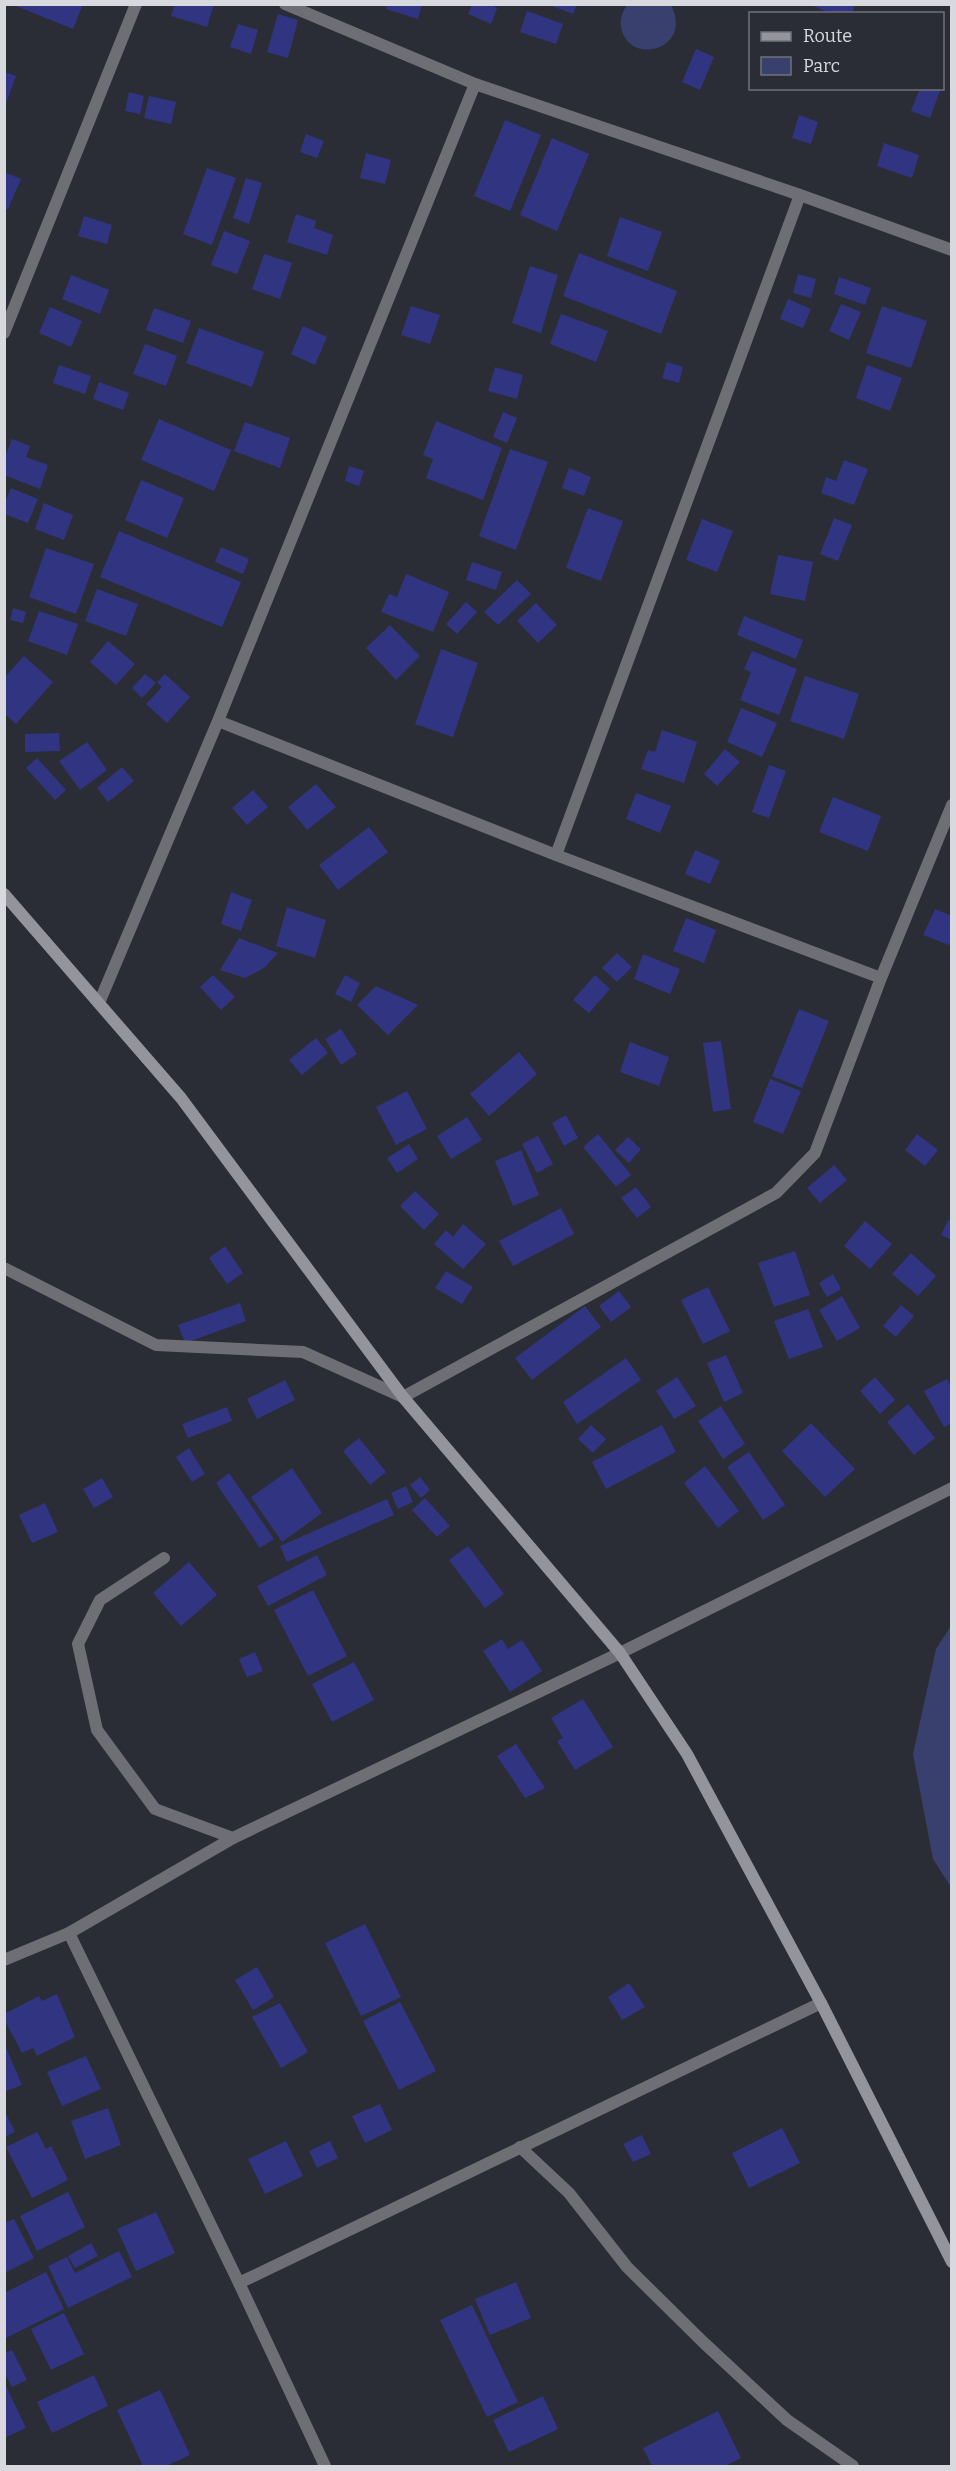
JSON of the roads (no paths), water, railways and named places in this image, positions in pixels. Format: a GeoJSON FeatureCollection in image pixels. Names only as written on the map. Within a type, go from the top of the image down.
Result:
{"type":"FeatureCollection","features":[{"type":"Feature","properties":{"kind":"main road"},"geometry":{"type":"LineString","coordinates":[[4,894],[182,1098],[403,1397],[620,1653],[687,1754],[820,2003],[951,2262]]}},
{"type":"Feature","properties":{"kind":"street"},"geometry":{"type":"LineString","coordinates":[[4,333],[136,4]]}},
{"type":"Feature","properties":{"kind":"street"},"geometry":{"type":"LineString","coordinates":[[285,4],[475,84],[800,195],[951,250]]}},
{"type":"Feature","properties":{"kind":"street"},"geometry":{"type":"LineString","coordinates":[[99,1003],[218,721],[475,84]]}},
{"type":"Feature","properties":{"kind":"street"},"geometry":{"type":"LineString","coordinates":[[556,855],[800,195]]}},
{"type":"Feature","properties":{"kind":"street"},"geometry":{"type":"LineString","coordinates":[[218,721],[556,855],[881,978]]}},
{"type":"Feature","properties":{"kind":"street"},"geometry":{"type":"LineString","coordinates":[[4,1268],[156,1345],[303,1352],[403,1397],[776,1193],[815,1153],[881,978],[951,805]]}},
{"type":"Feature","properties":{"kind":"street"},"geometry":{"type":"LineString","coordinates":[[4,1960],[69,1933],[233,1838],[620,1653],[951,1488]]}},
{"type":"Feature","properties":{"kind":"street"},"geometry":{"type":"LineString","coordinates":[[164,1558],[100,1600],[78,1644],[97,1730],[155,1809],[233,1838]]}},
{"type":"Feature","properties":{"kind":"street"},"geometry":{"type":"LineString","coordinates":[[69,1933],[325,2466]]}},
{"type":"Feature","properties":{"kind":"street"},"geometry":{"type":"LineString","coordinates":[[239,2283],[820,2003]]}},
{"type":"Feature","properties":{"kind":"street"},"geometry":{"type":"LineString","coordinates":[[520,2147],[569,2193],[627,2267],[703,2342],[787,2420],[853,2466]]}}]}
